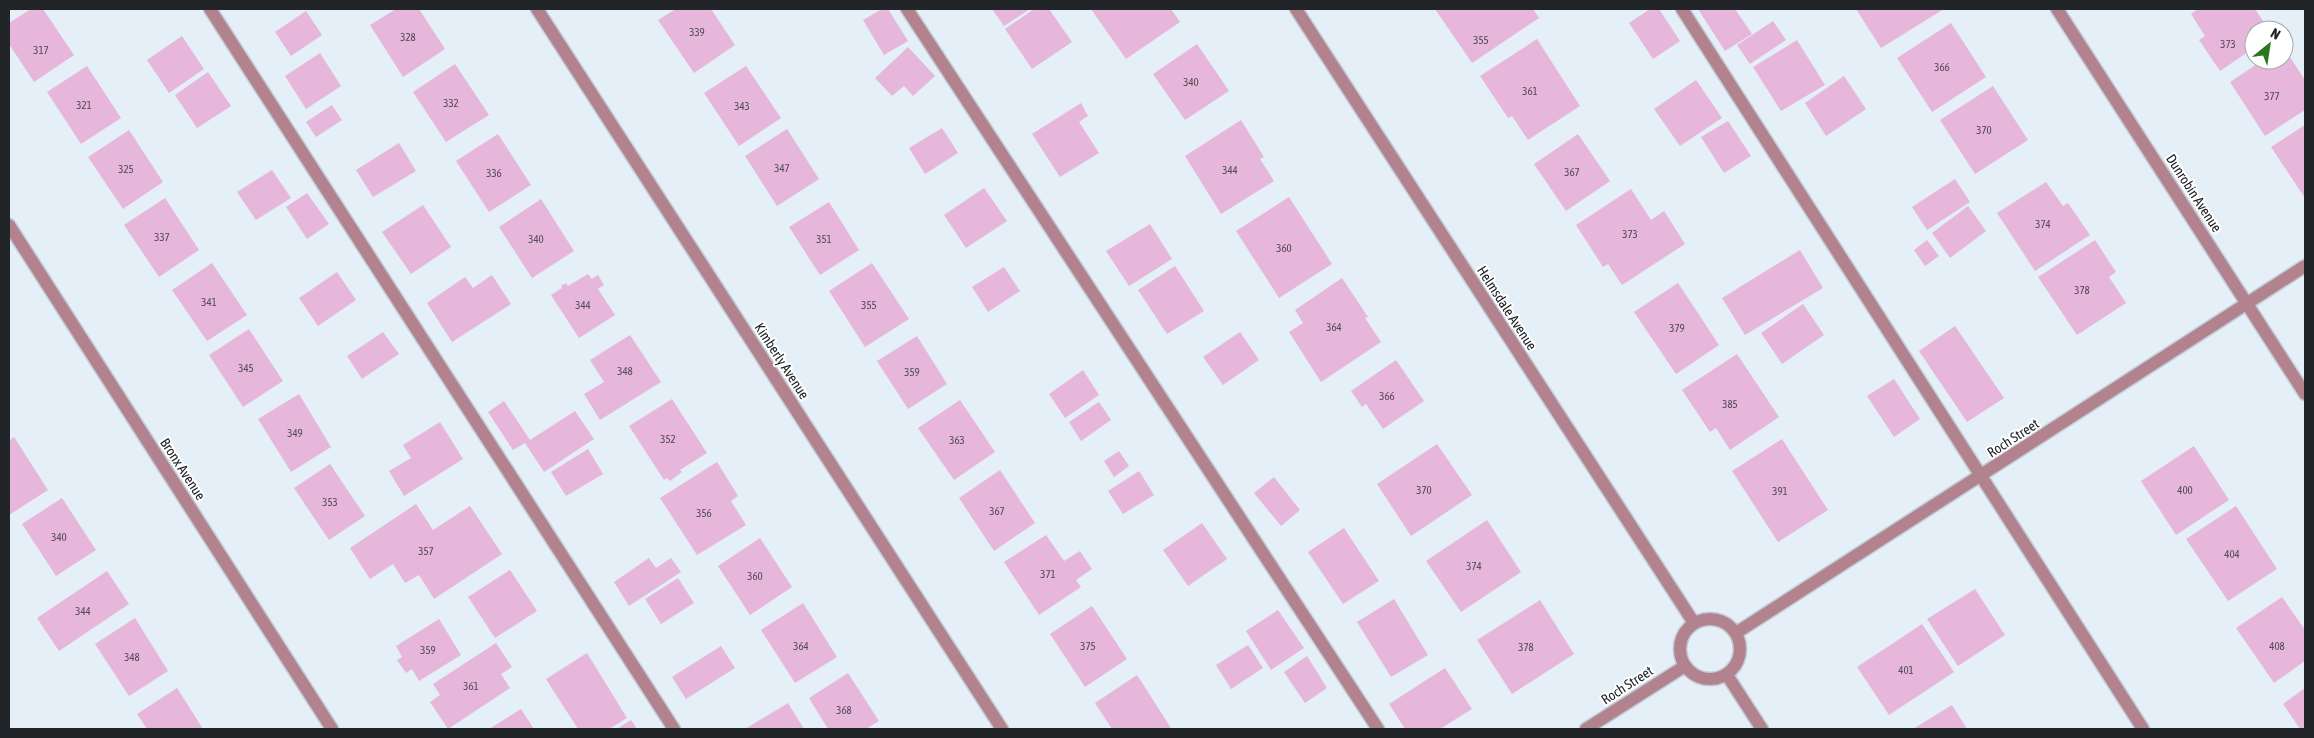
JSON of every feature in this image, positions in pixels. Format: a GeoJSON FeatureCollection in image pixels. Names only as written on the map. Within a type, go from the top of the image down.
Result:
{"type":"FeatureCollection","features":[{"type":"Feature","properties":{"kind":"street"},"geometry":{"type":"LineString","coordinates":[[210,9],[674,729]]}},
{"type":"Feature","properties":{"kind":"street","name":"Kimberly Avenue"},"geometry":{"type":"LineString","coordinates":[[538,9],[1002,729]]}},
{"type":"Feature","properties":{"kind":"street"},"geometry":{"type":"LineString","coordinates":[[907,9],[1378,729]]}},
{"type":"Feature","properties":{"kind":"street","name":"Helmsdale Avenue"},"geometry":{"type":"LineString","coordinates":[[1296,9],[1694,623]]}},
{"type":"Feature","properties":{"kind":"street"},"geometry":{"type":"LineString","coordinates":[[1682,9],[2143,729]]}},
{"type":"Feature","properties":{"kind":"street","name":"Dunrobin Avenue"},"geometry":{"type":"LineString","coordinates":[[2058,9],[2305,394]]}},
{"type":"Feature","properties":{"kind":"street","name":"Bronx Avenue"},"geometry":{"type":"LineString","coordinates":[[9,225],[332,729]]}},
{"type":"Feature","properties":{"kind":"street","name":"Roch Street"},"geometry":{"type":"LineString","coordinates":[[1736,633],[1981,477],[2305,266]]}},
{"type":"Feature","properties":{"kind":"street"},"geometry":{"type":"LineString","coordinates":[[1706,619],[1720,620],[1732,627],[1736,633],[1741,646],[1740,659],[1727,675],[1707,680],[1695,675],[1685,666],[1680,646],[1685,633],[1694,623],[1706,619]]}},
{"type":"Feature","properties":{"kind":"street","name":"Roch Street"},"geometry":{"type":"LineString","coordinates":[[1586,729],[1685,666]]}},
{"type":"Feature","properties":{"kind":"street"},"geometry":{"type":"LineString","coordinates":[[1727,675],[1762,729]]}},
{"type":"Feature","properties":{"kind":"building"},"geometry":{"type":"Polygon","coordinates":[[[31,9],[43,9],[74,55],[34,82],[9,44],[9,23],[31,9]]]}},
{"type":"Feature","properties":{"kind":"building"},"geometry":{"type":"Polygon","coordinates":[[[396,9],[419,9],[445,49],[403,77],[370,25],[396,9]]]}},
{"type":"Feature","properties":{"kind":"building"},"geometry":{"type":"Polygon","coordinates":[[[676,9],[711,9],[735,45],[694,73],[658,20],[676,9]]]}},
{"type":"Feature","properties":{"kind":"building"},"geometry":{"type":"Polygon","coordinates":[[[882,9],[888,9],[908,41],[884,55],[863,20],[882,9]]]}},
{"type":"Feature","properties":{"kind":"building"},"geometry":{"type":"Polygon","coordinates":[[[992,9],[1030,9],[1004,26],[992,9]]]}},
{"type":"Feature","properties":{"kind":"building"},"geometry":{"type":"Polygon","coordinates":[[[1034,9],[1049,9],[1072,42],[1032,69],[1005,29],[1034,9]]]}},
{"type":"Feature","properties":{"kind":"building"},"geometry":{"type":"Polygon","coordinates":[[[1091,9],[1171,9],[1180,22],[1126,59],[1091,9]]]}},
{"type":"Feature","properties":{"kind":"building"},"geometry":{"type":"Polygon","coordinates":[[[1435,9],[1533,9],[1539,18],[1472,63],[1435,9]]]}},
{"type":"Feature","properties":{"kind":"building"},"geometry":{"type":"Polygon","coordinates":[[[1650,9],[1659,9],[1680,41],[1653,59],[1629,23],[1650,9]]]}},
{"type":"Feature","properties":{"kind":"building"},"geometry":{"type":"Polygon","coordinates":[[[1698,9],[1735,9],[1752,34],[1725,51],[1698,9]]]}},
{"type":"Feature","properties":{"kind":"building"},"geometry":{"type":"Polygon","coordinates":[[[1856,9],[1944,9],[1881,48],[1856,9]]]}},
{"type":"Feature","properties":{"kind":"building"},"geometry":{"type":"Polygon","coordinates":[[[2198,9],[2255,9],[2262,20],[2244,20],[2244,55],[2220,71],[2199,40],[2205,36],[2191,14],[2198,9]]]}},
{"type":"Feature","properties":{"kind":"building"},"geometry":{"type":"Polygon","coordinates":[[[306,11],[322,35],[291,56],[275,32],[306,11]]]}},
{"type":"Feature","properties":{"kind":"building"},"geometry":{"type":"Polygon","coordinates":[[[1773,21],[1786,40],[1750,64],[1737,45],[1773,21]]]}},
{"type":"Feature","properties":{"kind":"building"},"geometry":{"type":"Polygon","coordinates":[[[1951,23],[1986,77],[1932,112],[1897,58],[1951,23]]]}},
{"type":"Feature","properties":{"kind":"building"},"geometry":{"type":"Polygon","coordinates":[[[182,36],[204,69],[169,93],[147,60],[182,36]]]}},
{"type":"Feature","properties":{"kind":"building"},"geometry":{"type":"Polygon","coordinates":[[[1537,39],[1580,106],[1528,140],[1512,116],[1508,118],[1480,76],[1537,39]]]}},
{"type":"Feature","properties":{"kind":"building"},"geometry":{"type":"Polygon","coordinates":[[[1797,40],[1825,85],[1781,111],[1753,67],[1797,40]]]}},
{"type":"Feature","properties":{"kind":"building"},"geometry":{"type":"Polygon","coordinates":[[[1197,44],[1229,91],[1185,120],[1153,74],[1197,44]]]}},
{"type":"Feature","properties":{"kind":"building"},"geometry":{"type":"Polygon","coordinates":[[[908,47],[935,76],[913,96],[904,86],[892,96],[875,78],[908,47]]]}},
{"type":"Feature","properties":{"kind":"building"},"geometry":{"type":"Polygon","coordinates":[[[320,53],[341,86],[306,109],[285,76],[320,53]]]}},
{"type":"Feature","properties":{"kind":"building"},"geometry":{"type":"Polygon","coordinates":[[[2294,63],[2305,80],[2305,110],[2265,136],[2230,82],[2248,70],[2294,70],[2294,63]]]}},
{"type":"Feature","properties":{"kind":"building"},"geometry":{"type":"Polygon","coordinates":[[[455,64],[489,115],[446,142],[413,92],[455,64]]]}},
{"type":"Feature","properties":{"kind":"building"},"geometry":{"type":"Polygon","coordinates":[[[87,66],[121,118],[81,144],[47,92],[87,66]]]}},
{"type":"Feature","properties":{"kind":"building"},"geometry":{"type":"Polygon","coordinates":[[[746,66],[781,118],[739,146],[704,93],[746,66]]]}},
{"type":"Feature","properties":{"kind":"building"},"geometry":{"type":"Polygon","coordinates":[[[208,72],[231,106],[197,128],[175,95],[208,72]]]}},
{"type":"Feature","properties":{"kind":"building"},"geometry":{"type":"Polygon","coordinates":[[[1844,76],[1866,109],[1826,136],[1805,103],[1844,76]]]}},
{"type":"Feature","properties":{"kind":"building"},"geometry":{"type":"Polygon","coordinates":[[[1696,80],[1722,118],[1680,146],[1654,109],[1696,80]]]}},
{"type":"Feature","properties":{"kind":"building"},"geometry":{"type":"Polygon","coordinates":[[[1993,86],[2028,140],[1975,174],[1940,120],[1993,86]]]}},
{"type":"Feature","properties":{"kind":"building"},"geometry":{"type":"Polygon","coordinates":[[[1081,103],[1088,116],[1079,122],[1099,153],[1060,177],[1032,134],[1081,103]]]}},
{"type":"Feature","properties":{"kind":"building"},"geometry":{"type":"Polygon","coordinates":[[[332,105],[342,120],[316,137],[306,122],[332,105]]]}},
{"type":"Feature","properties":{"kind":"building"},"geometry":{"type":"Polygon","coordinates":[[[1241,120],[1264,157],[1260,159],[1274,181],[1221,214],[1185,156],[1241,120]]]}},
{"type":"Feature","properties":{"kind":"building"},"geometry":{"type":"Polygon","coordinates":[[[1728,121],[1751,156],[1724,173],[1701,137],[1728,121]]]}},
{"type":"Feature","properties":{"kind":"building"},"geometry":{"type":"Polygon","coordinates":[[[2305,125],[2305,198],[2271,147],[2305,125]]]}},
{"type":"Feature","properties":{"kind":"building"},"geometry":{"type":"Polygon","coordinates":[[[942,128],[958,153],[925,174],[909,148],[942,128]]]}},
{"type":"Feature","properties":{"kind":"building"},"geometry":{"type":"Polygon","coordinates":[[[787,129],[819,179],[777,206],[745,156],[787,129]]]}},
{"type":"Feature","properties":{"kind":"building"},"geometry":{"type":"Polygon","coordinates":[[[129,130],[163,182],[123,209],[88,157],[129,130]]]}},
{"type":"Feature","properties":{"kind":"building"},"geometry":{"type":"Polygon","coordinates":[[[498,134],[531,185],[489,212],[456,161],[498,134]]]}},
{"type":"Feature","properties":{"kind":"building"},"geometry":{"type":"Polygon","coordinates":[[[1578,134],[1610,181],[1566,211],[1534,164],[1578,134]]]}},
{"type":"Feature","properties":{"kind":"building"},"geometry":{"type":"Polygon","coordinates":[[[399,143],[416,171],[373,197],[356,170],[399,143]]]}},
{"type":"Feature","properties":{"kind":"building"},"geometry":{"type":"Polygon","coordinates":[[[272,170],[291,198],[256,220],[237,192],[272,170]]]}},
{"type":"Feature","properties":{"kind":"building"},"geometry":{"type":"Polygon","coordinates":[[[1955,179],[1970,202],[1927,230],[1912,207],[1955,179]]]}},
{"type":"Feature","properties":{"kind":"building"},"geometry":{"type":"Polygon","coordinates":[[[2046,182],[2063,206],[2068,203],[2090,235],[2035,271],[1997,213],[2046,182]]]}},
{"type":"Feature","properties":{"kind":"building"},"geometry":{"type":"Polygon","coordinates":[[[984,188],[1007,221],[966,248],[944,215],[984,188]]]}},
{"type":"Feature","properties":{"kind":"building"},"geometry":{"type":"Polygon","coordinates":[[[1631,189],[1651,220],[1664,211],[1685,244],[1622,285],[1608,264],[1603,267],[1576,225],[1631,189]]]}},
{"type":"Feature","properties":{"kind":"building"},"geometry":{"type":"Polygon","coordinates":[[[307,193],[329,224],[307,239],[286,207],[307,193]]]}},
{"type":"Feature","properties":{"kind":"building"},"geometry":{"type":"Polygon","coordinates":[[[1289,197],[1332,264],[1279,298],[1236,231],[1289,197]]]}},
{"type":"Feature","properties":{"kind":"building"},"geometry":{"type":"Polygon","coordinates":[[[165,198],[199,250],[159,277],[124,225],[165,198]]]}},
{"type":"Feature","properties":{"kind":"building"},"geometry":{"type":"Polygon","coordinates":[[[541,199],[574,251],[532,278],[499,227],[541,199]]]}},
{"type":"Feature","properties":{"kind":"building"},"geometry":{"type":"Polygon","coordinates":[[[829,202],[859,250],[820,275],[789,227],[829,202]]]}},
{"type":"Feature","properties":{"kind":"building"},"geometry":{"type":"Polygon","coordinates":[[[423,205],[451,247],[411,274],[382,232],[423,205]]]}},
{"type":"Feature","properties":{"kind":"building"},"geometry":{"type":"Polygon","coordinates":[[[1968,206],[1986,231],[1950,258],[1932,233],[1968,206]]]}},
{"type":"Feature","properties":{"kind":"building"},"geometry":{"type":"Polygon","coordinates":[[[1150,224],[1172,259],[1129,286],[1106,251],[1150,224]]]}},
{"type":"Feature","properties":{"kind":"building"},"geometry":{"type":"Polygon","coordinates":[[[1927,240],[1939,256],[1925,266],[1914,250],[1927,240]]]}},
{"type":"Feature","properties":{"kind":"building"},"geometry":{"type":"Polygon","coordinates":[[[2095,240],[2116,272],[2109,277],[2126,303],[2077,335],[2038,277],[2095,240]]]}},
{"type":"Feature","properties":{"kind":"building"},"geometry":{"type":"Polygon","coordinates":[[[1800,250],[1823,288],[1745,335],[1722,298],[1800,250]]]}},
{"type":"Feature","properties":{"kind":"building"},"geometry":{"type":"Polygon","coordinates":[[[212,263],[247,315],[207,341],[172,290],[212,263]]]}},
{"type":"Feature","properties":{"kind":"building"},"geometry":{"type":"Polygon","coordinates":[[[872,263],[909,319],[865,347],[829,291],[872,263]]]}},
{"type":"Feature","properties":{"kind":"building"},"geometry":{"type":"Polygon","coordinates":[[[1175,266],[1204,311],[1167,334],[1138,290],[1175,266]]]}},
{"type":"Feature","properties":{"kind":"building"},"geometry":{"type":"Polygon","coordinates":[[[1004,267],[1020,291],[988,312],[972,287],[1004,267]]]}},
{"type":"Feature","properties":{"kind":"building"},"geometry":{"type":"Polygon","coordinates":[[[337,272],[356,300],[318,326],[299,298],[337,272]]]}},
{"type":"Feature","properties":{"kind":"building"},"geometry":{"type":"Polygon","coordinates":[[[588,274],[592,279],[598,275],[604,285],[598,289],[615,315],[579,338],[551,295],[566,283],[568,286],[588,274]]]}},
{"type":"Feature","properties":{"kind":"building"},"geometry":{"type":"Polygon","coordinates":[[[492,275],[511,304],[452,342],[427,303],[465,277],[473,288],[492,275]]]}},
{"type":"Feature","properties":{"kind":"building"},"geometry":{"type":"Polygon","coordinates":[[[1342,278],[1368,317],[1365,318],[1381,342],[1321,382],[1289,332],[1303,323],[1295,310],[1342,278]]]}},
{"type":"Feature","properties":{"kind":"building"},"geometry":{"type":"Polygon","coordinates":[[[1678,283],[1719,345],[1676,374],[1634,312],[1678,283]]]}},
{"type":"Feature","properties":{"kind":"building"},"geometry":{"type":"Polygon","coordinates":[[[1803,304],[1824,335],[1782,364],[1761,333],[1803,304]]]}},
{"type":"Feature","properties":{"kind":"building"},"geometry":{"type":"Polygon","coordinates":[[[1955,326],[2004,398],[1967,422],[1919,351],[1955,326]]]}},
{"type":"Feature","properties":{"kind":"building"},"geometry":{"type":"Polygon","coordinates":[[[249,329],[283,381],[243,407],[209,355],[249,329]]]}},
{"type":"Feature","properties":{"kind":"building"},"geometry":{"type":"Polygon","coordinates":[[[383,332],[399,354],[362,379],[347,356],[383,332]]]}},
{"type":"Feature","properties":{"kind":"building"},"geometry":{"type":"Polygon","coordinates":[[[1240,332],[1259,360],[1223,385],[1203,357],[1240,332]]]}},
{"type":"Feature","properties":{"kind":"building"},"geometry":{"type":"Polygon","coordinates":[[[630,335],[661,382],[600,420],[584,394],[604,382],[590,360],[630,335]]]}},
{"type":"Feature","properties":{"kind":"building"},"geometry":{"type":"Polygon","coordinates":[[[917,336],[947,384],[908,409],[877,361],[917,336]]]}},
{"type":"Feature","properties":{"kind":"building"},"geometry":{"type":"Polygon","coordinates":[[[1737,354],[1779,417],[1730,450],[1716,428],[1710,432],[1682,390],[1737,354]]]}},
{"type":"Feature","properties":{"kind":"building"},"geometry":{"type":"Polygon","coordinates":[[[1396,360],[1424,401],[1383,429],[1366,404],[1362,407],[1351,391],[1396,360]]]}},
{"type":"Feature","properties":{"kind":"building"},"geometry":{"type":"Polygon","coordinates":[[[1083,370],[1099,395],[1065,418],[1049,394],[1083,370]]]}},
{"type":"Feature","properties":{"kind":"building"},"geometry":{"type":"Polygon","coordinates":[[[1894,379],[1920,419],[1894,437],[1867,396],[1894,379]]]}},
{"type":"Feature","properties":{"kind":"building"},"geometry":{"type":"Polygon","coordinates":[[[299,394],[331,447],[291,472],[258,419],[299,394]]]}},
{"type":"Feature","properties":{"kind":"building"},"geometry":{"type":"Polygon","coordinates":[[[672,399],[707,453],[680,470],[682,472],[670,481],[667,478],[664,480],[629,426],[672,399]]]}},
{"type":"Feature","properties":{"kind":"building"},"geometry":{"type":"Polygon","coordinates":[[[960,400],[995,452],[954,480],[918,428],[960,400]]]}},
{"type":"Feature","properties":{"kind":"building"},"geometry":{"type":"Polygon","coordinates":[[[504,401],[530,440],[575,411],[594,439],[544,472],[525,443],[513,450],[488,412],[504,401]]]}},
{"type":"Feature","properties":{"kind":"building"},"geometry":{"type":"Polygon","coordinates":[[[1099,402],[1111,420],[1081,441],[1069,422],[1099,402]]]}},
{"type":"Feature","properties":{"kind":"building"},"geometry":{"type":"Polygon","coordinates":[[[440,422],[463,459],[404,496],[389,471],[411,458],[403,445],[440,422]]]}},
{"type":"Feature","properties":{"kind":"building"},"geometry":{"type":"Polygon","coordinates":[[[14,437],[48,490],[9,515],[9,441],[14,437]]]}},
{"type":"Feature","properties":{"kind":"building"},"geometry":{"type":"Polygon","coordinates":[[[1782,439],[1828,510],[1778,542],[1732,471],[1782,439]]]}},
{"type":"Feature","properties":{"kind":"building"},"geometry":{"type":"Polygon","coordinates":[[[1437,444],[1472,495],[1411,536],[1377,484],[1437,444]]]}},
{"type":"Feature","properties":{"kind":"building"},"geometry":{"type":"Polygon","coordinates":[[[2194,446],[2229,500],[2176,535],[2141,481],[2194,446]]]}},
{"type":"Feature","properties":{"kind":"building"},"geometry":{"type":"Polygon","coordinates":[[[588,449],[603,474],[566,496],[551,472],[588,449]]]}},
{"type":"Feature","properties":{"kind":"building"},"geometry":{"type":"Polygon","coordinates":[[[1119,451],[1129,466],[1114,477],[1104,461],[1119,451]]]}},
{"type":"Feature","properties":{"kind":"building"},"geometry":{"type":"Polygon","coordinates":[[[717,462],[738,496],[731,501],[746,525],[697,555],[660,498],[717,462]]]}},
{"type":"Feature","properties":{"kind":"building"},"geometry":{"type":"Polygon","coordinates":[[[330,464],[365,516],[329,540],[294,488],[330,464]]]}},
{"type":"Feature","properties":{"kind":"building"},"geometry":{"type":"Polygon","coordinates":[[[1000,470],[1035,523],[994,551],[959,498],[1000,470]]]}},
{"type":"Feature","properties":{"kind":"building"},"geometry":{"type":"Polygon","coordinates":[[[1139,471],[1154,495],[1123,514],[1108,491],[1139,471]]]}},
{"type":"Feature","properties":{"kind":"building"},"geometry":{"type":"Polygon","coordinates":[[[1274,477],[1300,510],[1281,526],[1254,493],[1274,477]]]}},
{"type":"Feature","properties":{"kind":"building"},"geometry":{"type":"Polygon","coordinates":[[[62,498],[96,550],[56,576],[22,524],[62,498]]]}},
{"type":"Feature","properties":{"kind":"building"},"geometry":{"type":"Polygon","coordinates":[[[416,504],[433,530],[470,506],[502,554],[434,599],[419,575],[405,583],[393,564],[370,579],[350,548],[416,504]]]}},
{"type":"Feature","properties":{"kind":"building"},"geometry":{"type":"Polygon","coordinates":[[[2236,506],[2277,569],[2228,601],[2186,539],[2236,506]]]}},
{"type":"Feature","properties":{"kind":"building"},"geometry":{"type":"Polygon","coordinates":[[[1487,520],[1521,572],[1461,612],[1426,561],[1487,520]]]}},
{"type":"Feature","properties":{"kind":"building"},"geometry":{"type":"Polygon","coordinates":[[[1202,523],[1227,559],[1188,586],[1163,550],[1202,523]]]}},
{"type":"Feature","properties":{"kind":"building"},"geometry":{"type":"Polygon","coordinates":[[[1344,528],[1379,581],[1343,604],[1308,552],[1344,528]]]}},
{"type":"Feature","properties":{"kind":"building"},"geometry":{"type":"Polygon","coordinates":[[[1046,535],[1064,561],[1080,551],[1092,569],[1076,580],[1081,587],[1039,615],[1004,562],[1046,535]]]}},
{"type":"Feature","properties":{"kind":"building"},"geometry":{"type":"Polygon","coordinates":[[[760,538],[792,587],[750,615],[718,566],[760,538]]]}},
{"type":"Feature","properties":{"kind":"building"},"geometry":{"type":"Polygon","coordinates":[[[649,558],[656,568],[671,558],[681,572],[629,606],[614,582],[649,558]]]}},
{"type":"Feature","properties":{"kind":"building"},"geometry":{"type":"Polygon","coordinates":[[[510,570],[537,611],[495,638],[468,597],[510,570]]]}},
{"type":"Feature","properties":{"kind":"building"},"geometry":{"type":"Polygon","coordinates":[[[107,571],[129,604],[59,651],[37,618],[107,571]]]}},
{"type":"Feature","properties":{"kind":"building"},"geometry":{"type":"Polygon","coordinates":[[[678,578],[694,603],[661,624],[645,599],[678,578]]]}},
{"type":"Feature","properties":{"kind":"building"},"geometry":{"type":"Polygon","coordinates":[[[1975,589],[2005,635],[1958,666],[1927,619],[1975,589]]]}},
{"type":"Feature","properties":{"kind":"building"},"geometry":{"type":"Polygon","coordinates":[[[2282,597],[2305,630],[2305,661],[2274,683],[2236,628],[2282,597]]]}},
{"type":"Feature","properties":{"kind":"building"},"geometry":{"type":"Polygon","coordinates":[[[1394,599],[1428,655],[1391,677],[1357,622],[1394,599]]]}},
{"type":"Feature","properties":{"kind":"building"},"geometry":{"type":"Polygon","coordinates":[[[1540,600],[1574,654],[1512,694],[1477,640],[1540,600]]]}},
{"type":"Feature","properties":{"kind":"building"},"geometry":{"type":"Polygon","coordinates":[[[803,603],[837,657],[795,683],[761,630],[803,603]]]}},
{"type":"Feature","properties":{"kind":"building"},"geometry":{"type":"Polygon","coordinates":[[[1092,606],[1127,659],[1085,687],[1050,634],[1092,606]]]}},
{"type":"Feature","properties":{"kind":"building"},"geometry":{"type":"Polygon","coordinates":[[[1278,610],[1304,648],[1271,670],[1246,631],[1278,610]]]}},
{"type":"Feature","properties":{"kind":"building"},"geometry":{"type":"Polygon","coordinates":[[[135,618],[168,671],[129,696],[95,644],[135,618]]]}},
{"type":"Feature","properties":{"kind":"building"},"geometry":{"type":"Polygon","coordinates":[[[439,619],[461,655],[419,681],[412,669],[406,673],[397,660],[402,657],[396,646],[439,619]]]}},
{"type":"Feature","properties":{"kind":"building"},"geometry":{"type":"Polygon","coordinates":[[[1922,624],[1954,672],[1889,715],[1857,667],[1922,624]]]}},
{"type":"Feature","properties":{"kind":"building"},"geometry":{"type":"Polygon","coordinates":[[[496,643],[512,667],[501,674],[510,688],[448,729],[430,702],[440,695],[433,684],[496,643]]]}},
{"type":"Feature","properties":{"kind":"building"},"geometry":{"type":"Polygon","coordinates":[[[1248,645],[1263,668],[1231,689],[1216,665],[1248,645]]]}},
{"type":"Feature","properties":{"kind":"building"},"geometry":{"type":"Polygon","coordinates":[[[721,646],[735,668],[686,699],[672,677],[721,646]]]}},
{"type":"Feature","properties":{"kind":"building"},"geometry":{"type":"Polygon","coordinates":[[[587,653],[627,718],[609,729],[578,729],[546,679],[587,653]]]}},
{"type":"Feature","properties":{"kind":"building"},"geometry":{"type":"Polygon","coordinates":[[[1307,656],[1327,688],[1305,703],[1284,672],[1307,656]]]}},
{"type":"Feature","properties":{"kind":"building"},"geometry":{"type":"Polygon","coordinates":[[[1445,668],[1472,709],[1440,729],[1405,729],[1389,704],[1445,668]]]}},
{"type":"Feature","properties":{"kind":"building"},"geometry":{"type":"Polygon","coordinates":[[[848,673],[879,721],[866,729],[828,729],[809,698],[848,673]]]}},
{"type":"Feature","properties":{"kind":"building"},"geometry":{"type":"Polygon","coordinates":[[[1137,675],[1170,729],[1112,729],[1095,703],[1137,675]]]}},
{"type":"Feature","properties":{"kind":"building"},"geometry":{"type":"Polygon","coordinates":[[[177,688],[203,729],[147,729],[137,714],[177,688]]]}},
{"type":"Feature","properties":{"kind":"building"},"geometry":{"type":"Polygon","coordinates":[[[2305,688],[2305,729],[2300,729],[2283,704],[2305,688]]]}},
{"type":"Feature","properties":{"kind":"building"},"geometry":{"type":"Polygon","coordinates":[[[788,703],[804,729],[745,729],[788,703]]]}},
{"type":"Feature","properties":{"kind":"building"},"geometry":{"type":"Polygon","coordinates":[[[1952,705],[1967,729],[1913,729],[1952,705]]]}},
{"type":"Feature","properties":{"kind":"building"},"geometry":{"type":"Polygon","coordinates":[[[521,709],[534,729],[489,729],[521,709]]]}},
{"type":"Feature","properties":{"kind":"building"},"geometry":{"type":"Polygon","coordinates":[[[631,720],[637,729],[617,729],[631,720]]]}}]}
